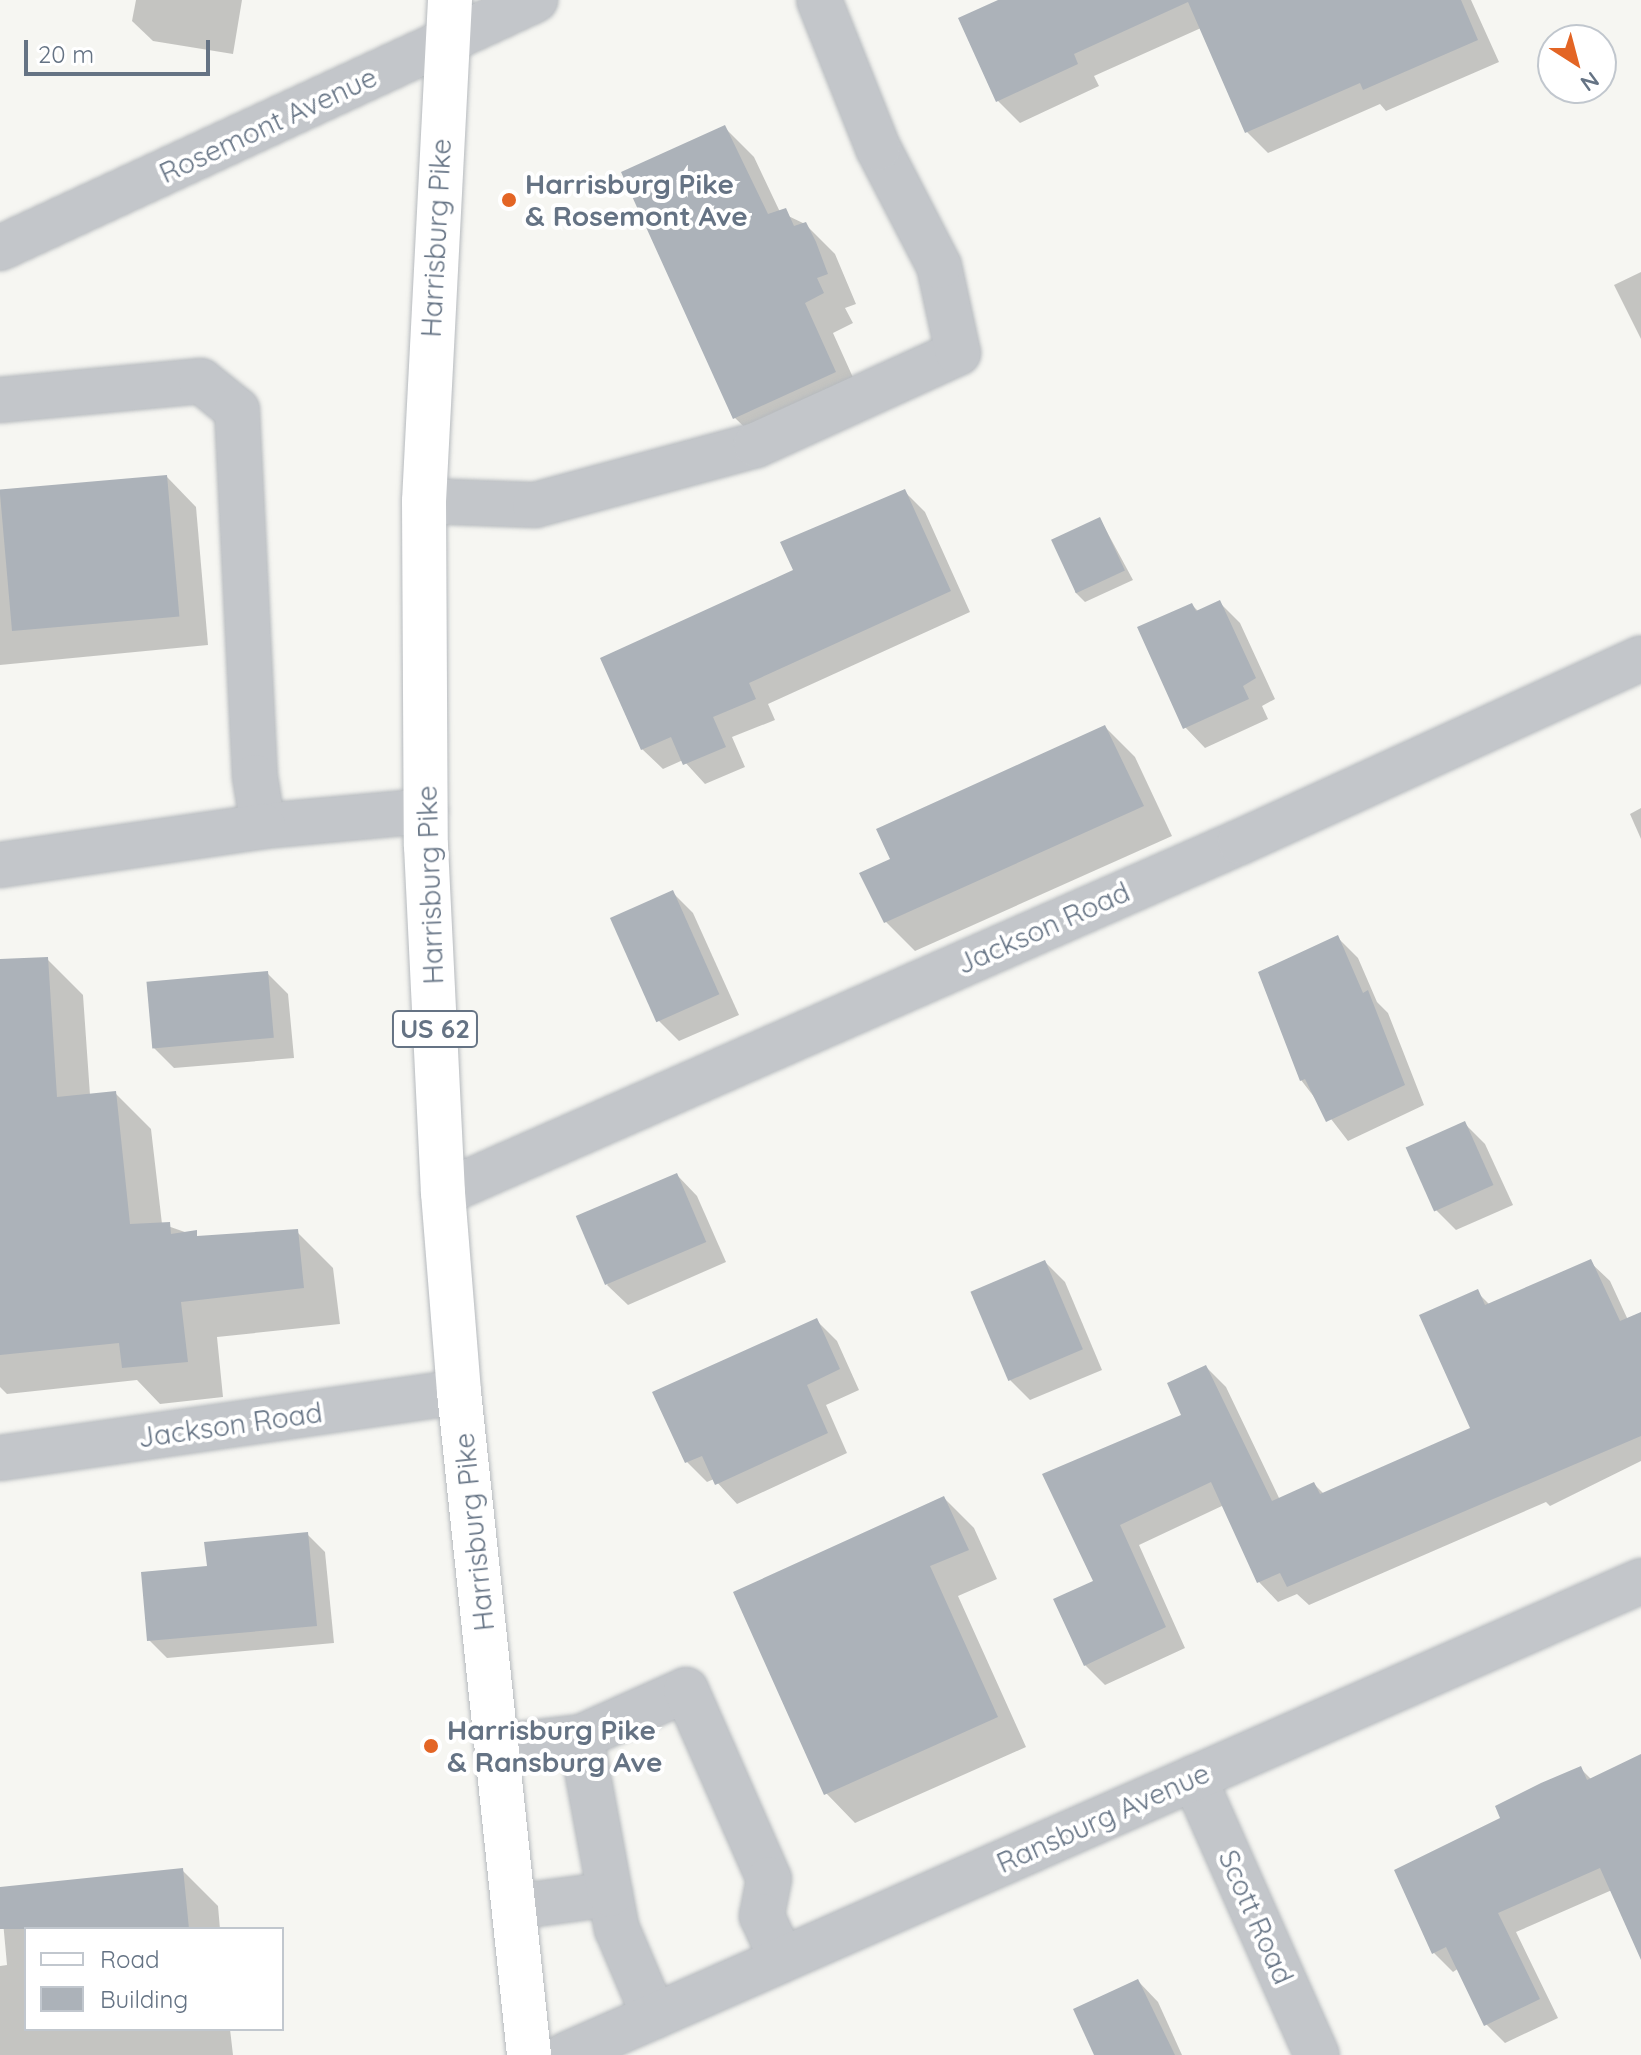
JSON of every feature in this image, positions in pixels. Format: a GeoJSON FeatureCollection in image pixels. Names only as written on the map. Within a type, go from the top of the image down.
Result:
{"type":"FeatureCollection","features":[{"type":"Feature","properties":{"kind":"main road","name":"Harrisburg Pike"},"geometry":{"type":"LineString","coordinates":[[450,0],[445,43],[424,501],[426,811],[443,1193],[459,1392],[529,2055]]}},
{"type":"Feature","properties":{"kind":"street","name":"Rosemont Avenue"},"geometry":{"type":"LineString","coordinates":[[0,248],[535,0]]}},
{"type":"Feature","properties":{"kind":"street"},"geometry":{"type":"LineString","coordinates":[[424,501],[535,505],[756,445],[958,353],[939,266],[878,148],[819,0]]}},
{"type":"Feature","properties":{"kind":"street"},"geometry":{"type":"LineString","coordinates":[[0,400],[201,381],[237,410],[255,777],[263,826]]}},
{"type":"Feature","properties":{"kind":"street","name":"Jackson Road"},"geometry":{"type":"LineString","coordinates":[[443,1193],[1240,842],[1641,658]]}},
{"type":"Feature","properties":{"kind":"street"},"geometry":{"type":"LineString","coordinates":[[0,865],[263,826],[426,811]]}},
{"type":"Feature","properties":{"kind":"street","name":"Jackson Road"},"geometry":{"type":"LineString","coordinates":[[0,1458],[459,1392]]}},
{"type":"Feature","properties":{"kind":"street","name":"Ransburg Avenue"},"geometry":{"type":"LineString","coordinates":[[566,2055],[1641,1581]]}},
{"type":"Feature","properties":{"kind":"street"},"geometry":{"type":"LineString","coordinates":[[497,1747],[581,1737],[686,1690],[769,1879],[762,1916],[782,1960]]}},
{"type":"Feature","properties":{"kind":"street"},"geometry":{"type":"LineString","coordinates":[[581,1737],[617,1929],[654,2016]]}},
{"type":"Feature","properties":{"kind":"street","name":"Scott Road"},"geometry":{"type":"LineString","coordinates":[[1194,1778],[1317,2055]]}},
{"type":"Feature","properties":{"kind":"street"},"geometry":{"type":"LineString","coordinates":[[514,1907],[610,1894]]}},
{"type":"Feature","properties":{"kind":"building"},"geometry":{"type":"Polygon","coordinates":[[[998,0],[1461,0],[1478,40],[1363,90],[1360,83],[1245,133],[1188,2],[1074,54],[1078,64],[996,102],[958,18],[998,0]]]}},
{"type":"Feature","properties":{"kind":"building"},"geometry":{"type":"Polygon","coordinates":[[[725,125],[768,214],[786,208],[794,226],[806,222],[816,242],[828,274],[817,278],[824,293],[805,303],[836,372],[733,419],[621,172],[725,125]]]}},
{"type":"Feature","properties":{"kind":"building"},"geometry":{"type":"Polygon","coordinates":[[[167,475],[179,616],[12,631],[0,490],[167,475]]]}},
{"type":"Feature","properties":{"kind":"building"},"geometry":{"type":"Polygon","coordinates":[[[905,489],[951,591],[749,683],[756,699],[713,717],[726,747],[683,765],[671,737],[641,750],[600,658],[793,570],[780,542],[905,489]]]}},
{"type":"Feature","properties":{"kind":"building"},"geometry":{"type":"Polygon","coordinates":[[[1100,517],[1125,570],[1076,593],[1051,540],[1100,517]]]}},
{"type":"Feature","properties":{"kind":"building"},"geometry":{"type":"Polygon","coordinates":[[[1220,600],[1256,678],[1243,686],[1249,699],[1183,729],[1137,627],[1192,603],[1196,611],[1220,600]]]}},
{"type":"Feature","properties":{"kind":"building"},"geometry":{"type":"Polygon","coordinates":[[[1105,725],[1144,806],[884,923],[859,873],[890,859],[876,829],[1105,725]]]}},
{"type":"Feature","properties":{"kind":"building"},"geometry":{"type":"Polygon","coordinates":[[[673,890],[719,994],[656,1022],[610,918],[673,890]]]}},
{"type":"Feature","properties":{"kind":"building"},"geometry":{"type":"Polygon","coordinates":[[[1338,935],[1363,993],[1368,990],[1405,1085],[1326,1122],[1305,1079],[1300,1081],[1258,972],[1338,935]]]}},
{"type":"Feature","properties":{"kind":"building"},"geometry":{"type":"Polygon","coordinates":[[[48,957],[57,1097],[116,1091],[130,1224],[170,1222],[171,1234],[197,1230],[197,1236],[298,1229],[304,1288],[181,1302],[188,1362],[122,1368],[119,1343],[0,1355],[0,959],[48,957]]]}},
{"type":"Feature","properties":{"kind":"building"},"geometry":{"type":"Polygon","coordinates":[[[268,971],[274,1038],[152,1048],[146,982],[268,971]]]}},
{"type":"Feature","properties":{"kind":"building"},"geometry":{"type":"Polygon","coordinates":[[[1465,1121],[1493,1185],[1434,1211],[1406,1147],[1465,1121]]]}},
{"type":"Feature","properties":{"kind":"building"},"geometry":{"type":"Polygon","coordinates":[[[677,1173],[706,1242],[605,1285],[576,1216],[677,1173]]]}},
{"type":"Feature","properties":{"kind":"building"},"geometry":{"type":"Polygon","coordinates":[[[1591,1259],[1620,1321],[1641,1312],[1641,1436],[1287,1587],[1280,1573],[1257,1583],[1211,1482],[1120,1525],[1166,1627],[1084,1666],[1053,1599],[1093,1581],[1042,1474],[1181,1415],[1167,1383],[1206,1365],[1272,1501],[1314,1482],[1320,1494],[1470,1428],[1419,1315],[1478,1289],[1485,1305],[1591,1259]]]}},
{"type":"Feature","properties":{"kind":"building"},"geometry":{"type":"Polygon","coordinates":[[[1045,1260],[1083,1349],[1008,1381],[970,1292],[1045,1260]]]}},
{"type":"Feature","properties":{"kind":"building"},"geometry":{"type":"Polygon","coordinates":[[[817,1318],[840,1369],[807,1385],[828,1433],[715,1485],[702,1456],[685,1463],[652,1392],[817,1318]]]}},
{"type":"Feature","properties":{"kind":"building"},"geometry":{"type":"Polygon","coordinates":[[[944,1496],[969,1550],[930,1566],[998,1717],[824,1795],[733,1592],[944,1496]]]}},
{"type":"Feature","properties":{"kind":"building"},"geometry":{"type":"Polygon","coordinates":[[[308,1532],[317,1626],[147,1641],[141,1572],[207,1566],[204,1542],[308,1532]]]}},
{"type":"Feature","properties":{"kind":"building"},"geometry":{"type":"Polygon","coordinates":[[[1641,1754],[1641,1960],[1600,1868],[1498,1913],[1540,1999],[1484,2026],[1446,1947],[1432,1954],[1394,1870],[1500,1818],[1495,1806],[1541,1783],[1581,1766],[1587,1780],[1641,1754]]]}},
{"type":"Feature","properties":{"kind":"building"},"geometry":{"type":"Polygon","coordinates":[[[183,1868],[189,1927],[0,1929],[0,1887],[183,1868]]]}},
{"type":"Feature","properties":{"kind":"building"},"geometry":{"type":"Polygon","coordinates":[[[1138,1979],[1175,2055],[1094,2055],[1073,2009],[1138,1979]]]}},
{"type":"Feature","properties":{"kind":"place","name":"Harrisburg Pike & Rosemont Ave"},"geometry":{"type":"Point","coordinates":[509,200]}},
{"type":"Feature","properties":{"kind":"place","name":"Harrisburg Pike & Ransburg Ave"},"geometry":{"type":"Point","coordinates":[431,1746]}}]}
